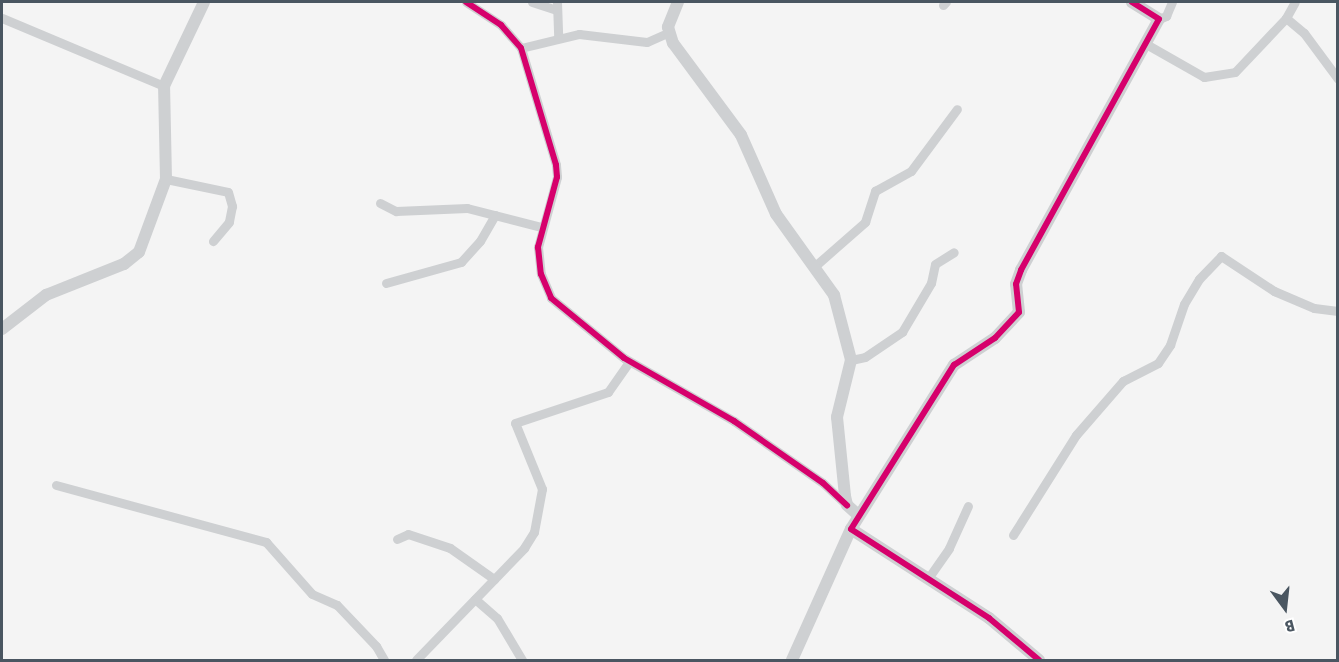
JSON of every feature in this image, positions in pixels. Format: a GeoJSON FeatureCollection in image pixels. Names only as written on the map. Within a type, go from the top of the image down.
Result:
{"type":"FeatureCollection","features":[{"type":"Feature","properties":{"kind":"street"},"geometry":{"type":"LineString","coordinates":[[2,329],[46,296],[135,258],[143,246],[166,179],[164,86],[204,2]]}},
{"type":"Feature","properties":{"kind":"street"},"geometry":{"type":"LineString","coordinates":[[466,2],[501,25],[520,48],[557,171],[542,227],[539,264],[551,298],[629,362],[734,421],[823,483],[852,510]]}},
{"type":"Feature","properties":{"kind":"street"},"geometry":{"type":"LineString","coordinates":[[532,2],[556,6],[558,37]]}},
{"type":"Feature","properties":{"kind":"street"},"geometry":{"type":"LineString","coordinates":[[520,48],[558,37],[591,34],[647,42],[669,32],[678,2]]}},
{"type":"Feature","properties":{"kind":"street"},"geometry":{"type":"LineString","coordinates":[[1132,2],[1159,20]]}},
{"type":"Feature","properties":{"kind":"street"},"geometry":{"type":"LineString","coordinates":[[852,510],[916,428],[954,365],[995,338],[1018,312],[1016,284],[1021,270],[1159,20],[1166,16],[1172,2]]}},
{"type":"Feature","properties":{"kind":"street"},"geometry":{"type":"LineString","coordinates":[[1146,45],[1196,75],[1225,75],[1247,63],[1286,18],[1294,2]]}},
{"type":"Feature","properties":{"kind":"street"},"geometry":{"type":"LineString","coordinates":[[2,18],[164,86]]}},
{"type":"Feature","properties":{"kind":"street"},"geometry":{"type":"LineString","coordinates":[[1286,18],[1304,33],[1338,79]]}},
{"type":"Feature","properties":{"kind":"street"},"geometry":{"type":"LineString","coordinates":[[669,32],[741,135],[776,214],[815,266],[834,296],[851,360],[837,417],[852,510],[850,529],[792,660]]}},
{"type":"Feature","properties":{"kind":"street"},"geometry":{"type":"LineString","coordinates":[[815,266],[865,222],[875,191],[911,171],[957,109]]}},
{"type":"Feature","properties":{"kind":"street"},"geometry":{"type":"LineString","coordinates":[[166,179],[228,192],[232,206],[229,222],[213,241]]}},
{"type":"Feature","properties":{"kind":"street"},"geometry":{"type":"LineString","coordinates":[[380,203],[396,211],[459,207],[542,227]]}},
{"type":"Feature","properties":{"kind":"street"},"geometry":{"type":"LineString","coordinates":[[386,283],[461,262],[480,242],[495,215]]}},
{"type":"Feature","properties":{"kind":"street"},"geometry":{"type":"LineString","coordinates":[[851,360],[865,357],[902,332],[931,282],[935,264],[954,252]]}},
{"type":"Feature","properties":{"kind":"street"},"geometry":{"type":"LineString","coordinates":[[1013,535],[1076,435],[1123,381],[1158,363],[1170,345],[1184,304],[1200,279],[1221,256],[1274,291],[1314,308],[1338,312]]}},
{"type":"Feature","properties":{"kind":"street"},"geometry":{"type":"LineString","coordinates":[[416,660],[530,540],[542,493],[515,423],[608,392],[629,362]]}},
{"type":"Feature","properties":{"kind":"street"},"geometry":{"type":"LineString","coordinates":[[56,485],[266,542],[312,594],[337,605],[376,646],[384,660]]}},
{"type":"Feature","properties":{"kind":"street"},"geometry":{"type":"LineString","coordinates":[[929,577],[949,548],[968,506]]}},
{"type":"Feature","properties":{"kind":"street"},"geometry":{"type":"LineString","coordinates":[[850,529],[929,577],[989,618],[1039,660]]}},
{"type":"Feature","properties":{"kind":"street"},"geometry":{"type":"LineString","coordinates":[[397,539],[408,534],[450,548],[494,579]]}},
{"type":"Feature","properties":{"kind":"street"},"geometry":{"type":"LineString","coordinates":[[475,599],[497,618],[522,660]]}},
{"type":"Feature","properties":{"kind":"cycle path"},"geometry":{"type":"LineString","coordinates":[[466,2],[501,25],[521,48],[556,165],[557,177],[538,247],[541,274],[551,298],[624,358],[734,421],[823,483],[847,505]]}},
{"type":"Feature","properties":{"kind":"cycle path"},"geometry":{"type":"LineString","coordinates":[[1039,660],[989,618],[851,529],[954,365],[995,338],[1019,312],[1016,284],[1021,270],[1159,19],[1132,2]]}}]}
